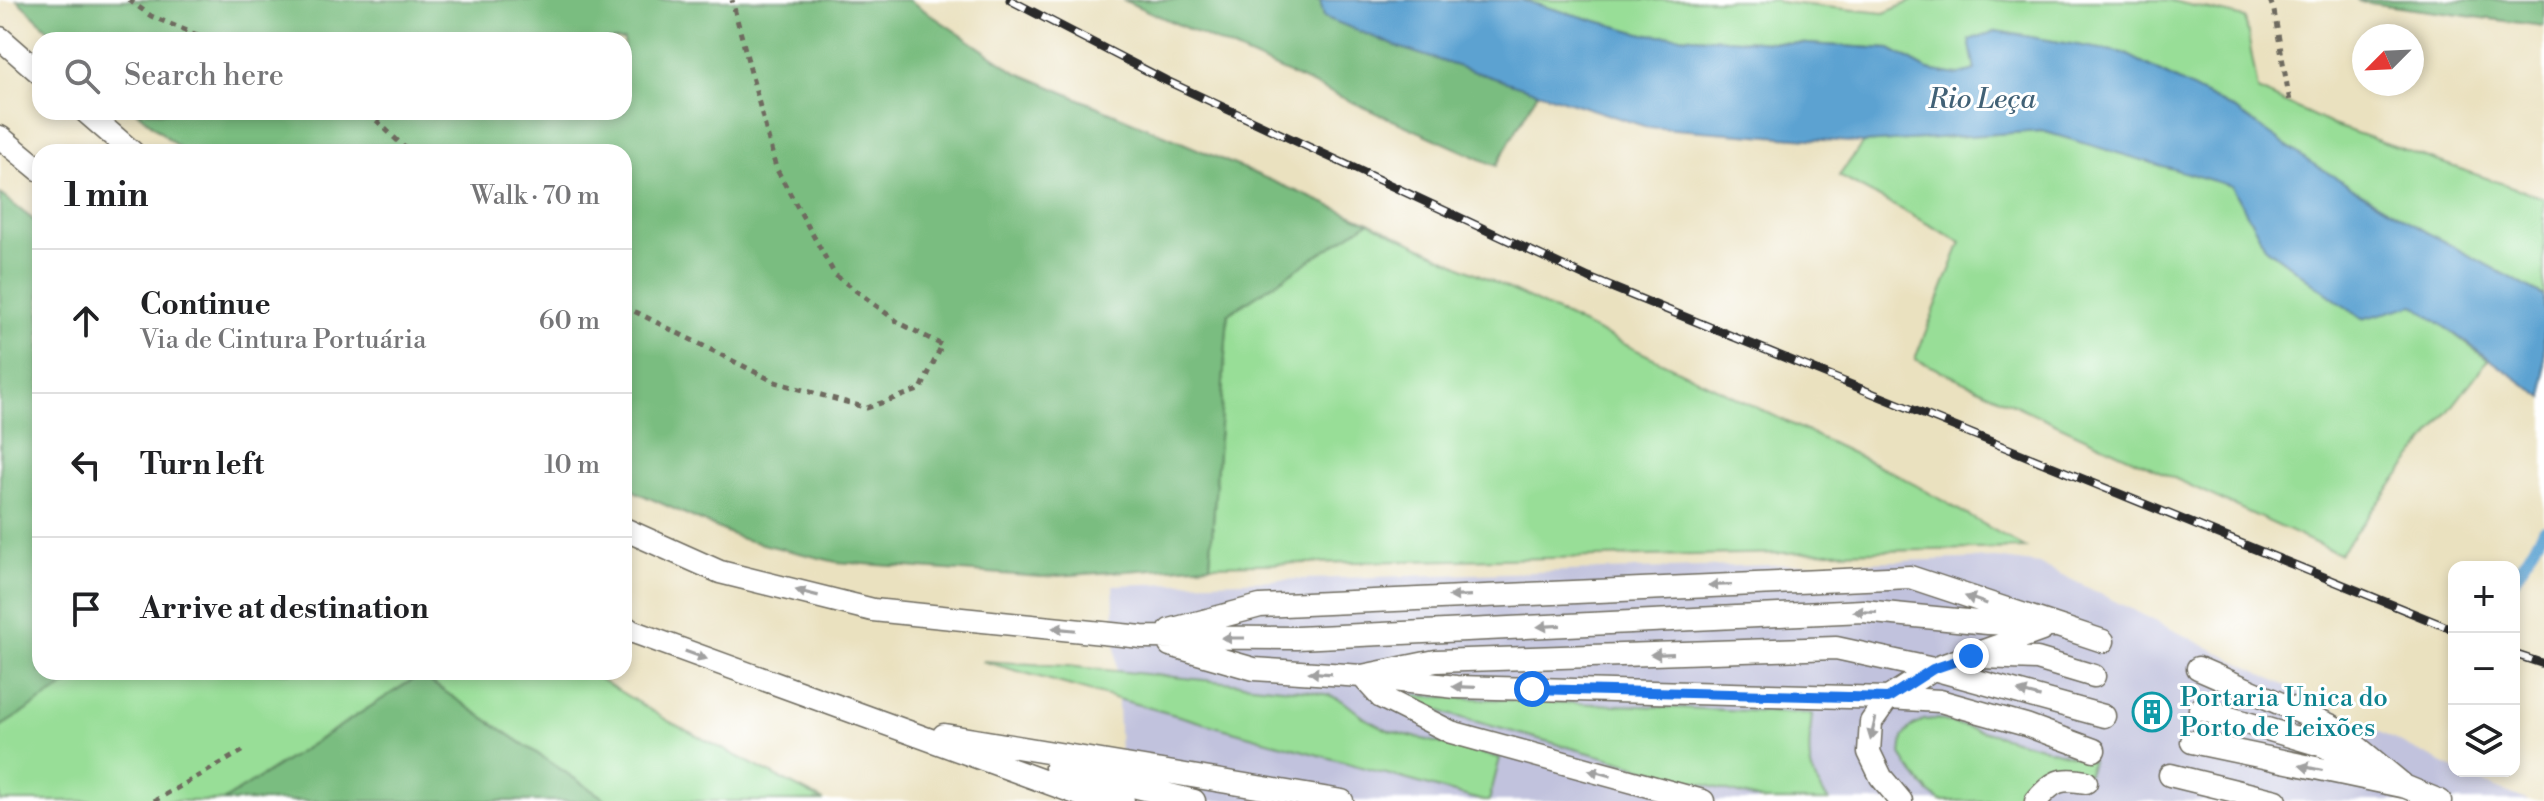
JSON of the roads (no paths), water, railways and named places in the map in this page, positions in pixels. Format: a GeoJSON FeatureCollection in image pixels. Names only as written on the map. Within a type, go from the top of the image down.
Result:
{"type":"FeatureCollection","features":[{"type":"Feature","properties":{"kind":"lane"},"geometry":{"type":"LineString","coordinates":[[0,38],[32,66]]}},
{"type":"Feature","properties":{"kind":"lane"},"geometry":{"type":"LineString","coordinates":[[95,120],[123,144]]}},
{"type":"Feature","properties":{"kind":"lane"},"geometry":{"type":"LineString","coordinates":[[0,137],[32,163]]}},
{"type":"Feature","properties":{"kind":"lane"},"geometry":{"type":"LineString","coordinates":[[632,533],[720,572],[873,610],[1142,637],[1297,638],[1863,611],[2054,626]]}},
{"type":"Feature","properties":{"kind":"lane"},"geometry":{"type":"LineString","coordinates":[[1142,637],[1260,606],[1910,577],[2103,641]]}},
{"type":"Feature","properties":{"kind":"lane"},"geometry":{"type":"LineString","coordinates":[[1901,801],[1881,777],[1869,752],[1871,722],[1888,698],[1933,669],[2054,626]]}},
{"type":"Feature","properties":{"kind":"lane"},"geometry":{"type":"LineString","coordinates":[[632,631],[1098,801]]}},
{"type":"Feature","properties":{"kind":"lane"},"geometry":{"type":"LineString","coordinates":[[1142,637],[1254,669],[1362,676],[1456,687],[1940,701],[2026,725],[2094,750]]}},
{"type":"Feature","properties":{"kind":"lane"},"geometry":{"type":"LineString","coordinates":[[1362,676],[1436,661],[1836,648],[2037,659],[2094,676]]}},
{"type":"Feature","properties":{"kind":"lane"},"geometry":{"type":"LineString","coordinates":[[1836,648],[1933,669],[2104,716]]}},
{"type":"Feature","properties":{"kind":"lane"},"geometry":{"type":"LineString","coordinates":[[2198,668],[2332,726],[2406,787]]}},
{"type":"Feature","properties":{"kind":"lane"},"geometry":{"type":"LineString","coordinates":[[1362,676],[1381,697],[1451,732],[1703,801]]}},
{"type":"Feature","properties":{"kind":"lane"},"geometry":{"type":"LineString","coordinates":[[2200,709],[2324,746],[2440,801]]}},
{"type":"Feature","properties":{"kind":"lane"},"geometry":{"type":"LineString","coordinates":[[888,726],[1078,801]]}},
{"type":"Feature","properties":{"kind":"lane"},"geometry":{"type":"LineString","coordinates":[[888,726],[1123,801]]}},
{"type":"Feature","properties":{"kind":"lane"},"geometry":{"type":"LineString","coordinates":[[888,726],[1156,801]]}},
{"type":"Feature","properties":{"kind":"lane"},"geometry":{"type":"LineString","coordinates":[[888,726],[1194,801]]}},
{"type":"Feature","properties":{"kind":"lane"},"geometry":{"type":"LineString","coordinates":[[888,726],[1260,801]]}},
{"type":"Feature","properties":{"kind":"lane"},"geometry":{"type":"LineString","coordinates":[[888,726],[1342,801]]}},
{"type":"Feature","properties":{"kind":"lane"},"geometry":{"type":"LineString","coordinates":[[2192,742],[2406,787]]}},
{"type":"Feature","properties":{"kind":"lane"},"geometry":{"type":"LineString","coordinates":[[2170,775],[2276,801]]}},
{"type":"Feature","properties":{"kind":"lane"},"geometry":{"type":"LineString","coordinates":[[2036,801],[2050,785],[2068,779],[2086,782]]}},
{"type":"Feature","properties":{"kind":"water","name":"Rio Leça"},"geometry":{"type":"Polygon","coordinates":[[[1320,0],[1521,0],[1644,34],[1890,49],[1928,70],[1957,75],[1975,70],[1969,40],[1996,31],[2124,53],[2237,111],[2310,162],[2428,233],[2544,296],[2544,398],[2414,305],[2362,319],[2266,248],[2232,186],[2042,131],[1863,143],[1647,127],[1401,48],[1324,17],[1320,0]]]}},
{"type":"Feature","properties":{"kind":"waterway"},"geometry":{"type":"LineString","coordinates":[[2520,570],[2544,530]]}},
{"type":"Feature","properties":{"kind":"railway"},"geometry":{"type":"LineString","coordinates":[[1010,0],[1165,80],[1589,278],[2448,628]]}},
{"type":"Feature","properties":{"kind":"railway"},"geometry":{"type":"LineString","coordinates":[[2520,656],[2544,664]]}},
{"type":"Feature","properties":{"kind":"place","name":"Portaria Unica do Porto de Leixões"},"geometry":{"type":"Point","coordinates":[2152,712]}}]}
